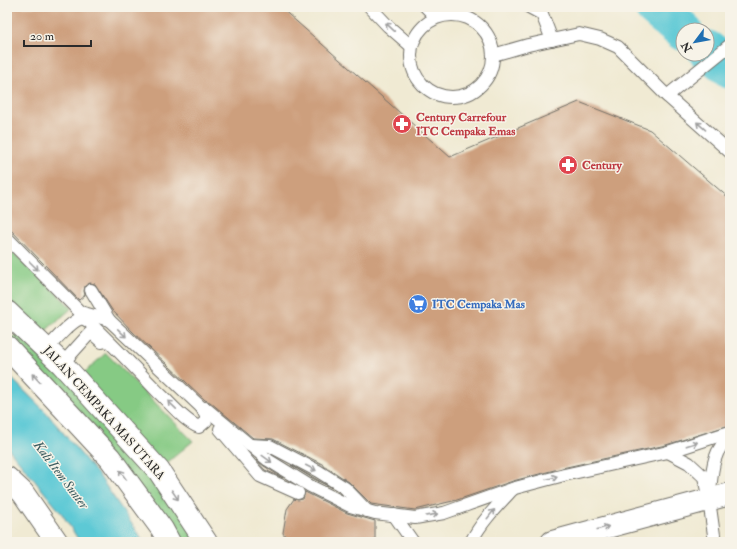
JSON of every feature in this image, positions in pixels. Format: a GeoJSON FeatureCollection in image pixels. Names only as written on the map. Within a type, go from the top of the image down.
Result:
{"type":"FeatureCollection","features":[{"type":"Feature","properties":{"kind":"main road","name":"JALAN CEMPAKA MAS UTARA"},"geometry":{"type":"LineString","coordinates":[[7,312],[54,356],[159,471],[206,542]]}},
{"type":"Feature","properties":{"kind":"main road"},"geometry":{"type":"LineString","coordinates":[[7,347],[110,458],[162,529],[169,542]]}},
{"type":"Feature","properties":{"kind":"main road"},"geometry":{"type":"LineString","coordinates":[[7,478],[23,493],[57,542]]}},
{"type":"Feature","properties":{"kind":"main road"},"geometry":{"type":"LineString","coordinates":[[552,542],[730,494]]}},
{"type":"Feature","properties":{"kind":"lane"},"geometry":{"type":"LineString","coordinates":[[370,7],[388,26],[411,46]]}},
{"type":"Feature","properties":{"kind":"lane"},"geometry":{"type":"LineString","coordinates":[[426,7],[436,17]]}},
{"type":"Feature","properties":{"kind":"lane"},"geometry":{"type":"LineString","coordinates":[[529,7],[542,14],[552,40]]}},
{"type":"Feature","properties":{"kind":"lane"},"geometry":{"type":"LineString","coordinates":[[464,12],[487,34],[493,55],[488,76],[474,91],[452,97],[432,92],[416,78],[411,46],[415,36],[436,17],[464,12]]}},
{"type":"Feature","properties":{"kind":"lane"},"geometry":{"type":"LineString","coordinates":[[493,55],[579,34],[600,38],[618,47],[667,96],[730,152]]}},
{"type":"Feature","properties":{"kind":"lane"},"geometry":{"type":"LineString","coordinates":[[667,96],[730,45]]}},
{"type":"Feature","properties":{"kind":"lane"},"geometry":{"type":"LineString","coordinates":[[7,238],[80,312],[109,320]]}},
{"type":"Feature","properties":{"kind":"lane"},"geometry":{"type":"LineString","coordinates":[[92,290],[109,320],[202,408],[260,476],[298,492]]}},
{"type":"Feature","properties":{"kind":"lane"},"geometry":{"type":"LineString","coordinates":[[54,356],[73,323],[80,319],[84,319],[120,351],[128,361],[193,425],[199,427],[206,421],[206,416],[202,408]]}},
{"type":"Feature","properties":{"kind":"lane"},"geometry":{"type":"LineString","coordinates":[[54,356],[90,333],[122,360],[128,361]]}},
{"type":"Feature","properties":{"kind":"lane"},"geometry":{"type":"LineString","coordinates":[[202,408],[205,408],[268,460],[310,486],[350,506],[367,511],[415,518],[444,513],[515,488],[564,475],[668,452],[730,432]]}},
{"type":"Feature","properties":{"kind":"lane"},"geometry":{"type":"LineString","coordinates":[[709,500],[711,475],[718,450],[724,442],[730,438]]}},
{"type":"Feature","properties":{"kind":"lane"},"geometry":{"type":"LineString","coordinates":[[249,445],[270,446],[318,471],[345,488],[367,511]]}},
{"type":"Feature","properties":{"kind":"lane"},"geometry":{"type":"LineString","coordinates":[[668,452],[689,463],[704,477],[709,500],[714,542]]}},
{"type":"Feature","properties":{"kind":"lane"},"geometry":{"type":"LineString","coordinates":[[471,542],[477,531],[515,488]]}},
{"type":"Feature","properties":{"kind":"lane"},"geometry":{"type":"LineString","coordinates":[[394,515],[413,542]]}},
{"type":"Feature","properties":{"kind":"green space"},"geometry":{"type":"Polygon","coordinates":[[[7,247],[72,308],[37,338],[7,310],[7,247]]]}},
{"type":"Feature","properties":{"kind":"green space"},"geometry":{"type":"Polygon","coordinates":[[[24,328],[77,379],[106,353],[193,441],[156,472],[203,542],[169,542],[7,343],[24,328]]]}},
{"type":"Feature","properties":{"kind":"water","name":"Kali Item Sunter"},"geometry":{"type":"Polygon","coordinates":[[[7,374],[45,411],[100,477],[144,542],[80,542],[62,514],[7,447],[7,374]]]}},
{"type":"Feature","properties":{"kind":"building","name":"ITC Cempaka Mas"},"geometry":{"type":"Polygon","coordinates":[[[7,7],[280,7],[450,157],[579,102],[650,130],[730,199],[730,425],[666,445],[562,468],[513,481],[457,500],[415,510],[371,504],[349,482],[322,464],[273,439],[253,438],[210,402],[205,400],[133,332],[112,310],[95,284],[90,283],[85,286],[85,295],[79,300],[7,226],[7,7]]]}},
{"type":"Feature","properties":{"kind":"building"},"geometry":{"type":"Polygon","coordinates":[[[256,460],[264,466],[283,478],[265,470],[256,460]]]}},
{"type":"Feature","properties":{"kind":"building"},"geometry":{"type":"Polygon","coordinates":[[[291,465],[314,478],[332,488],[314,479],[291,465]]]}},
{"type":"Feature","properties":{"kind":"building"},"geometry":{"type":"Polygon","coordinates":[[[305,492],[347,513],[375,521],[375,542],[289,542],[283,533],[287,509],[294,499],[303,499],[305,492]]]}},
{"type":"Feature","properties":{"kind":"waterway"},"geometry":{"type":"LineString","coordinates":[[654,7],[675,24]]}},
{"type":"Feature","properties":{"kind":"waterway"},"geometry":{"type":"LineString","coordinates":[[715,57],[730,69]]}},
{"type":"Feature","properties":{"kind":"place","name":"Century Carrefour ITC Cempaka Emas"},"geometry":{"type":"Point","coordinates":[402,124]}},
{"type":"Feature","properties":{"kind":"place","name":"Century"},"geometry":{"type":"Point","coordinates":[568,165]}},
{"type":"Feature","properties":{"kind":"place","name":"ITC Cempaka Mas"},"geometry":{"type":"Point","coordinates":[418,304]}}]}
